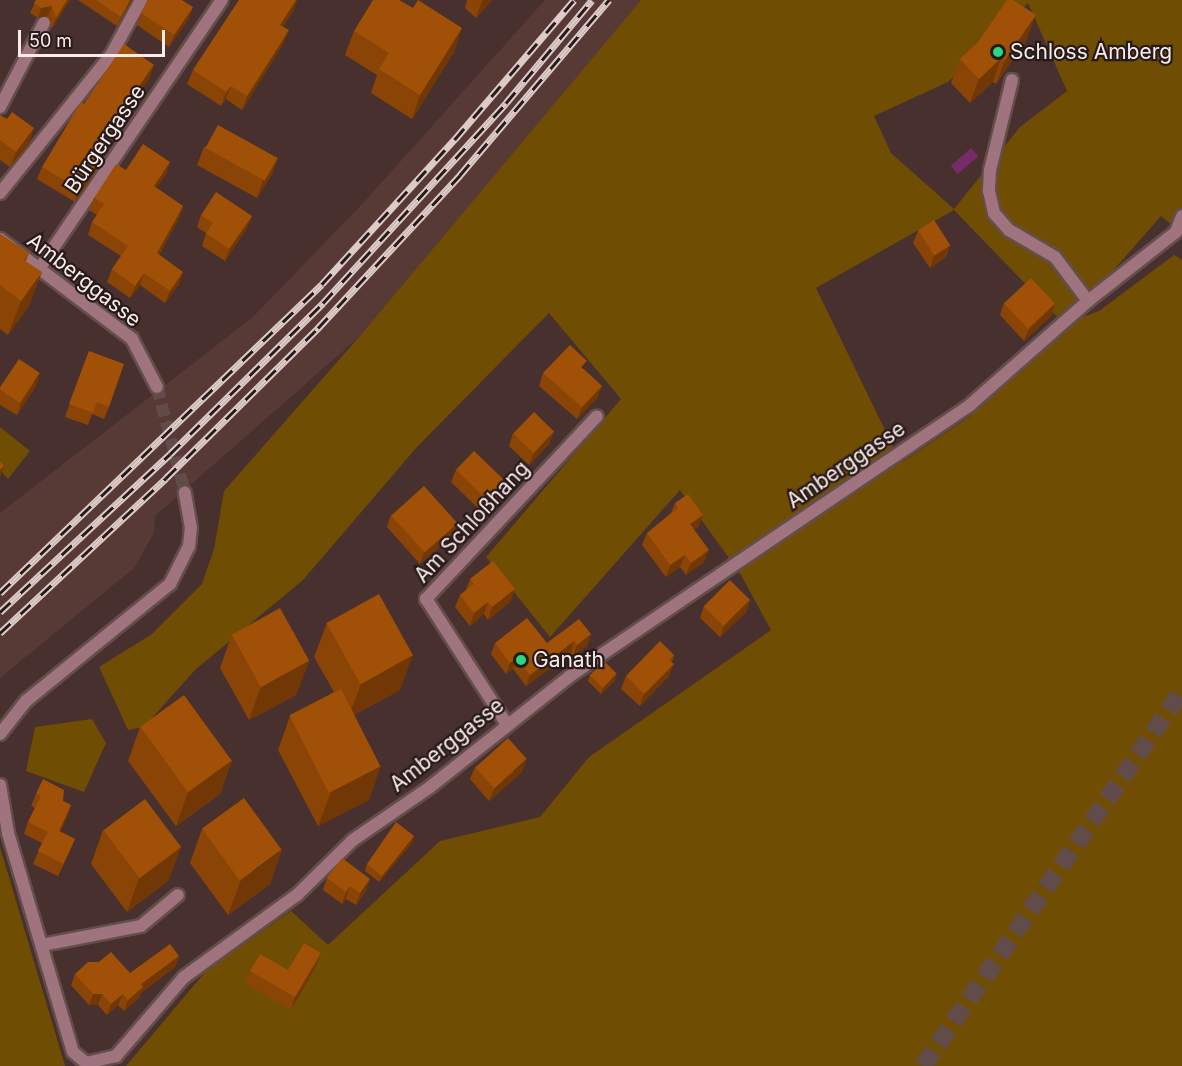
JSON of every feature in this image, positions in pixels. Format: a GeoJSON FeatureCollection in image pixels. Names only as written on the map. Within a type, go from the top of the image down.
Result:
{"type":"FeatureCollection","features":[{"type":"Feature","properties":{"kind":"street"},"geometry":{"type":"LineString","coordinates":[[0,193],[111,55],[141,0]]}},
{"type":"Feature","properties":{"kind":"street","name":"Bürgergasse"},"geometry":{"type":"LineString","coordinates":[[39,269],[222,0]]}},
{"type":"Feature","properties":{"kind":"street"},"geometry":{"type":"LineString","coordinates":[[0,107],[44,23]]}},
{"type":"Feature","properties":{"kind":"street"},"geometry":{"type":"LineString","coordinates":[[1012,80],[990,170],[989,191],[994,213],[1009,230],[1055,257],[1088,301]]}},
{"type":"Feature","properties":{"kind":"street","name":"Amberggasse"},"geometry":{"type":"LineString","coordinates":[[0,785],[8,833],[73,1052],[85,1065],[116,1056],[184,977],[297,895],[353,840],[430,787],[506,723],[707,581],[970,405],[1088,301],[1176,232],[1182,216]]}},
{"type":"Feature","properties":{"kind":"street","name":"Amberggasse"},"geometry":{"type":"LineString","coordinates":[[0,239],[82,298],[132,339],[157,387]]}},
{"type":"Feature","properties":{"kind":"street","name":"Am Schloßhang"},"geometry":{"type":"LineString","coordinates":[[506,723],[426,599],[597,416]]}},
{"type":"Feature","properties":{"kind":"street"},"geometry":{"type":"LineString","coordinates":[[0,734],[26,701],[170,584],[189,546],[185,493]]}},
{"type":"Feature","properties":{"kind":"street"},"geometry":{"type":"LineString","coordinates":[[42,945],[141,926],[178,895]]}},
{"type":"Feature","properties":{"kind":"shaded area"},"geometry":{"type":"Polygon","coordinates":[[[545,0],[641,0],[359,337],[155,516],[154,533],[134,568],[0,678],[0,513],[253,317],[364,202],[545,0]]]}},
{"type":"Feature","properties":{"kind":"shaded area"},"geometry":{"type":"Polygon","coordinates":[[[641,0],[1182,0],[1182,233],[1161,216],[1067,323],[1099,311],[1174,255],[1182,260],[1182,1066],[126,1066],[206,971],[291,911],[328,945],[440,841],[540,817],[589,757],[771,630],[741,575],[680,490],[550,637],[486,557],[621,399],[549,313],[417,447],[303,580],[195,670],[144,727],[128,730],[99,667],[152,634],[202,584],[214,549],[224,491],[359,337],[641,0]],[[1028,3],[948,82],[874,116],[891,153],[954,209],[1020,127],[1067,91],[1028,3]],[[954,210],[816,288],[901,463],[969,417],[1064,324],[954,210]]]}},
{"type":"Feature","properties":{"kind":"shaded area"},"geometry":{"type":"Polygon","coordinates":[[[971,148],[978,156],[958,174],[951,166],[971,148]]]}},
{"type":"Feature","properties":{"kind":"shaded area"},"geometry":{"type":"Polygon","coordinates":[[[0,427],[30,451],[8,479],[0,470],[0,427]]]}},
{"type":"Feature","properties":{"kind":"shaded area"},"geometry":{"type":"Polygon","coordinates":[[[92,719],[106,743],[84,792],[26,771],[35,727],[92,719]]]}},
{"type":"Feature","properties":{"kind":"shaded area"},"geometry":{"type":"Polygon","coordinates":[[[0,847],[65,1066],[0,1066],[0,847]]]}},
{"type":"Feature","properties":{"kind":"building"},"geometry":{"type":"Polygon","coordinates":[[[36,0],[67,0],[56,18],[52,6],[41,8],[34,3],[36,0]]]}},
{"type":"Feature","properties":{"kind":"building"},"geometry":{"type":"Polygon","coordinates":[[[96,0],[130,0],[121,17],[96,0]]]}},
{"type":"Feature","properties":{"kind":"building"},"geometry":{"type":"Polygon","coordinates":[[[148,0],[182,0],[193,7],[174,35],[141,13],[148,0]]]}},
{"type":"Feature","properties":{"kind":"building"},"geometry":{"type":"Polygon","coordinates":[[[239,0],[296,0],[280,25],[289,30],[247,96],[231,86],[226,92],[193,70],[239,0]]]}},
{"type":"Feature","properties":{"kind":"building"},"geometry":{"type":"Polygon","coordinates":[[[373,0],[399,0],[413,8],[418,0],[462,28],[420,95],[379,69],[389,53],[354,31],[373,0]]]}},
{"type":"Feature","properties":{"kind":"building"},"geometry":{"type":"Polygon","coordinates":[[[1007,0],[1013,0],[1036,15],[1005,60],[1001,58],[979,79],[960,59],[978,42],[1007,0]]]}},
{"type":"Feature","properties":{"kind":"building"},"geometry":{"type":"Polygon","coordinates":[[[124,44],[154,65],[93,150],[102,156],[79,189],[42,167],[81,102],[84,104],[124,44]]]}},
{"type":"Feature","properties":{"kind":"building"},"geometry":{"type":"Polygon","coordinates":[[[12,112],[34,128],[16,152],[0,140],[0,115],[7,119],[12,112]]]}},
{"type":"Feature","properties":{"kind":"building"},"geometry":{"type":"Polygon","coordinates":[[[218,125],[277,158],[265,181],[205,148],[218,125]]]}},
{"type":"Feature","properties":{"kind":"building"},"geometry":{"type":"Polygon","coordinates":[[[143,144],[170,162],[154,186],[183,206],[157,253],[183,272],[170,291],[144,273],[135,286],[112,269],[128,246],[92,222],[104,204],[94,198],[116,164],[126,170],[143,144]]]}},
{"type":"Feature","properties":{"kind":"building"},"geometry":{"type":"Polygon","coordinates":[[[216,192],[252,216],[229,249],[206,233],[213,223],[201,215],[216,192]]]}},
{"type":"Feature","properties":{"kind":"building"},"geometry":{"type":"Polygon","coordinates":[[[934,220],[950,245],[934,256],[918,230],[934,220]]]}},
{"type":"Feature","properties":{"kind":"building"},"geometry":{"type":"Polygon","coordinates":[[[0,234],[29,253],[24,260],[42,272],[21,301],[0,285],[0,234]]]}},
{"type":"Feature","properties":{"kind":"building"},"geometry":{"type":"Polygon","coordinates":[[[1031,278],[1055,304],[1028,329],[1004,303],[1031,278]]]}},
{"type":"Feature","properties":{"kind":"building"},"geometry":{"type":"Polygon","coordinates":[[[570,345],[587,361],[581,367],[602,386],[582,407],[543,373],[570,345]]]}},
{"type":"Feature","properties":{"kind":"building"},"geometry":{"type":"Polygon","coordinates":[[[89,351],[124,364],[109,407],[97,402],[93,413],[69,404],[89,351]]]}},
{"type":"Feature","properties":{"kind":"building"},"geometry":{"type":"Polygon","coordinates":[[[19,359],[40,373],[20,403],[0,390],[19,359]]]}},
{"type":"Feature","properties":{"kind":"building"},"geometry":{"type":"Polygon","coordinates":[[[534,412],[554,431],[533,453],[513,434],[534,412]]]}},
{"type":"Feature","properties":{"kind":"building"},"geometry":{"type":"Polygon","coordinates":[[[474,451],[505,481],[487,500],[456,470],[474,451]]]}},
{"type":"Feature","properties":{"kind":"building"},"geometry":{"type":"Polygon","coordinates":[[[424,486],[457,523],[425,553],[391,515],[424,486]]]}},
{"type":"Feature","properties":{"kind":"building"},"geometry":{"type":"Polygon","coordinates":[[[688,494],[703,515],[690,524],[709,550],[691,563],[685,555],[670,565],[647,533],[678,508],[675,503],[688,494]]]}},
{"type":"Feature","properties":{"kind":"building"},"geometry":{"type":"Polygon","coordinates":[[[493,561],[515,589],[492,607],[488,602],[474,613],[460,595],[474,584],[470,579],[493,561]]]}},
{"type":"Feature","properties":{"kind":"building"},"geometry":{"type":"Polygon","coordinates":[[[730,580],[750,600],[724,626],[704,606],[730,580]]]}},
{"type":"Feature","properties":{"kind":"building"},"geometry":{"type":"Polygon","coordinates":[[[379,594],[413,655],[360,684],[327,623],[379,594]]]}},
{"type":"Feature","properties":{"kind":"building"},"geometry":{"type":"Polygon","coordinates":[[[280,608],[309,660],[261,687],[232,635],[280,608]]]}},
{"type":"Feature","properties":{"kind":"building"},"geometry":{"type":"Polygon","coordinates":[[[527,618],[547,643],[579,619],[591,634],[577,645],[574,641],[530,675],[517,658],[510,663],[495,643],[527,618]]]}},
{"type":"Feature","properties":{"kind":"building"},"geometry":{"type":"Polygon","coordinates":[[[660,641],[674,655],[669,660],[674,664],[644,694],[626,676],[660,641]]]}},
{"type":"Feature","properties":{"kind":"building"},"geometry":{"type":"Polygon","coordinates":[[[604,661],[617,674],[603,688],[590,675],[604,661]]]}},
{"type":"Feature","properties":{"kind":"building"},"geometry":{"type":"Polygon","coordinates":[[[341,689],[380,767],[329,793],[289,715],[341,689]]]}},
{"type":"Feature","properties":{"kind":"building"},"geometry":{"type":"Polygon","coordinates":[[[184,695],[232,761],[188,792],[140,727],[184,695]]]}},
{"type":"Feature","properties":{"kind":"building"},"geometry":{"type":"Polygon","coordinates":[[[508,738],[527,759],[494,788],[475,767],[508,738]]]}},
{"type":"Feature","properties":{"kind":"building"},"geometry":{"type":"Polygon","coordinates":[[[43,779],[64,790],[63,801],[71,805],[59,831],[75,839],[63,864],[38,851],[48,832],[28,822],[41,796],[36,794],[43,779]]]}},
{"type":"Feature","properties":{"kind":"building"},"geometry":{"type":"Polygon","coordinates":[[[244,798],[282,850],[240,880],[202,829],[244,798]]]}},
{"type":"Feature","properties":{"kind":"building"},"geometry":{"type":"Polygon","coordinates":[[[145,799],[181,847],[140,878],[103,830],[145,799]]]}},
{"type":"Feature","properties":{"kind":"building"},"geometry":{"type":"Polygon","coordinates":[[[396,822],[414,836],[382,876],[367,864],[396,822]]]}},
{"type":"Feature","properties":{"kind":"building"},"geometry":{"type":"Polygon","coordinates":[[[342,858],[370,879],[360,893],[350,886],[346,892],[327,878],[342,858]]]}},
{"type":"Feature","properties":{"kind":"building"},"geometry":{"type":"Polygon","coordinates":[[[304,943],[321,953],[295,997],[250,971],[260,954],[288,970],[304,943]]]}},
{"type":"Feature","properties":{"kind":"building"},"geometry":{"type":"Polygon","coordinates":[[[170,944],[179,956],[141,984],[143,987],[128,1000],[123,994],[111,1004],[102,994],[93,994],[75,974],[88,962],[99,962],[111,952],[130,973],[170,944]]]}},
{"type":"Feature","properties":{"kind":"tunnel"},"geometry":{"type":"LineString","coordinates":[[157,387],[185,493]]}},
{"type":"Feature","properties":{"kind":"tunnel"},"geometry":{"type":"LineString","coordinates":[[923,1066],[1182,690]]}},
{"type":"Feature","properties":{"kind":"railway"},"geometry":{"type":"LineString","coordinates":[[0,593],[322,284],[455,139],[574,0]]}},
{"type":"Feature","properties":{"kind":"railway"},"geometry":{"type":"LineString","coordinates":[[0,612],[170,454],[323,303],[506,103],[592,0]]}},
{"type":"Feature","properties":{"kind":"railway"},"geometry":{"type":"LineString","coordinates":[[0,633],[166,478],[318,328],[460,175],[609,0]]}},
{"type":"Feature","properties":{"kind":"place","name":"Schloss Amberg"},"geometry":{"type":"Point","coordinates":[998,52]}},
{"type":"Feature","properties":{"kind":"place","name":"Ganath"},"geometry":{"type":"Point","coordinates":[521,660]}}]}
